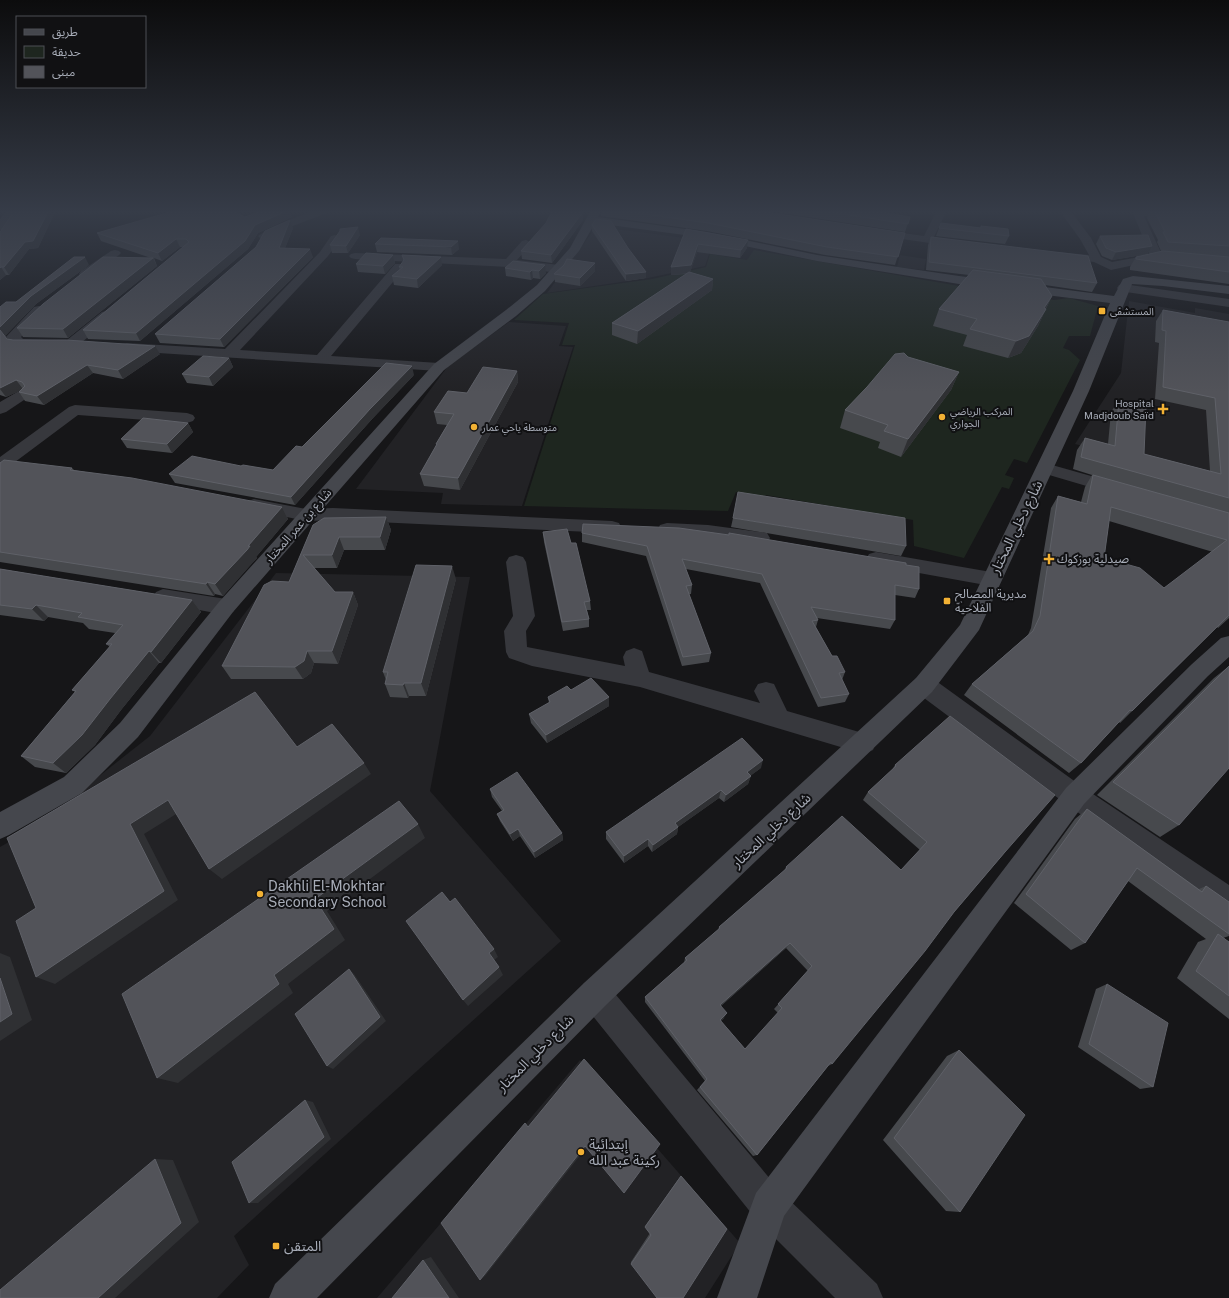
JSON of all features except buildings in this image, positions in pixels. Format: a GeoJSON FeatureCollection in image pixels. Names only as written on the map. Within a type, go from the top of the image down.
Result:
{"type":"FeatureCollection","features":[{"type":"Feature","properties":{"kind":"street"},"geometry":{"type":"LineString","coordinates":[[74,282],[90,271]]}},
{"type":"Feature","properties":{"kind":"street"},"geometry":{"type":"LineString","coordinates":[[228,354],[308,271]]}},
{"type":"Feature","properties":{"kind":"street"},"geometry":{"type":"LineString","coordinates":[[321,359],[396,271]]}},
{"type":"Feature","properties":{"kind":"street","name":"شارع بن عمر المختار"},"geometry":{"type":"LineString","coordinates":[[0,826],[73,785],[129,730],[226,607],[306,515],[439,367],[511,313],[541,288],[558,271]]}},
{"type":"Feature","properties":{"kind":"street"},"geometry":{"type":"LineString","coordinates":[[898,271],[959,280],[1125,289],[1229,303]]}},
{"type":"Feature","properties":{"kind":"street"},"geometry":{"type":"LineString","coordinates":[[1116,271],[1121,274],[1125,289]]}},
{"type":"Feature","properties":{"kind":"street"},"geometry":{"type":"LineString","coordinates":[[1125,289],[1163,282],[1229,290]]}},
{"type":"Feature","properties":{"kind":"street","name":"شارع دخلي المختار"},"geometry":{"type":"LineString","coordinates":[[289,1298],[595,994],[864,743],[924,685],[968,630],[1081,391],[1125,289]]}},
{"type":"Feature","properties":{"kind":"street"},"geometry":{"type":"LineString","coordinates":[[47,304],[13,337],[19,343],[94,345]]}},
{"type":"Feature","properties":{"kind":"street"},"geometry":{"type":"LineString","coordinates":[[72,344],[116,306]]}},
{"type":"Feature","properties":{"kind":"street"},"geometry":{"type":"LineString","coordinates":[[144,348],[156,338]]}},
{"type":"Feature","properties":{"kind":"street"},"geometry":{"type":"LineString","coordinates":[[115,346],[439,367]]}},
{"type":"Feature","properties":{"kind":"street"},"geometry":{"type":"LineString","coordinates":[[0,409],[22,395]]}},
{"type":"Feature","properties":{"kind":"street"},"geometry":{"type":"LineString","coordinates":[[0,464],[75,410],[187,418]]}},
{"type":"Feature","properties":{"kind":"street"},"geometry":{"type":"LineString","coordinates":[[0,464],[24,466]]}},
{"type":"Feature","properties":{"kind":"street"},"geometry":{"type":"LineString","coordinates":[[1045,468],[1129,492]]}},
{"type":"Feature","properties":{"kind":"street"},"geometry":{"type":"LineString","coordinates":[[240,502],[306,515],[333,514],[628,527]]}},
{"type":"Feature","properties":{"kind":"street"},"geometry":{"type":"LineString","coordinates":[[652,528],[708,531],[779,542]]}},
{"type":"Feature","properties":{"kind":"street"},"geometry":{"type":"LineString","coordinates":[[858,556],[991,579]]}},
{"type":"Feature","properties":{"kind":"street"},"geometry":{"type":"LineString","coordinates":[[516,562],[524,616],[515,631],[517,652],[532,657],[640,678],[687,699],[778,717],[864,743]]}},
{"type":"Feature","properties":{"kind":"street"},"geometry":{"type":"LineString","coordinates":[[148,594],[226,607]]}},
{"type":"Feature","properties":{"kind":"street"},"geometry":{"type":"LineString","coordinates":[[737,1298],[769,1206],[1075,796],[1200,670],[1229,644]]}},
{"type":"Feature","properties":{"kind":"street"},"geometry":{"type":"LineString","coordinates":[[634,657],[640,678]]}},
{"type":"Feature","properties":{"kind":"street"},"geometry":{"type":"LineString","coordinates":[[924,685],[1075,796],[1229,902]]}},
{"type":"Feature","properties":{"kind":"street"},"geometry":{"type":"LineString","coordinates":[[766,691],[778,717]]}},
{"type":"Feature","properties":{"kind":"street"},"geometry":{"type":"LineString","coordinates":[[595,994],[769,1206],[863,1298]]}},
{"type":"Feature","properties":{"kind":"shaded area"},"geometry":{"type":"Polygon","coordinates":[[[564,271],[683,271],[648,278],[547,293],[564,271]]]}},
{"type":"Feature","properties":{"kind":"shaded area","name":"Hospital Madjdoub Saïd"},"geometry":{"type":"Polygon","coordinates":[[[1129,301],[1195,313],[1195,308],[1229,314],[1229,483],[1075,444],[1121,373],[1129,301]]]}},
{"type":"Feature","properties":{"kind":"shaded area","name":"متوسطة ياحي عمار"},"geometry":{"type":"Polygon","coordinates":[[[509,322],[566,326],[559,346],[573,347],[522,506],[441,504],[443,493],[356,489],[448,366],[509,322]]]}},
{"type":"Feature","properties":{"kind":"shaded area","name":"Dakhli El-Mokhtar Secondary School"},"geometry":{"type":"Polygon","coordinates":[[[276,573],[470,577],[430,791],[561,941],[234,1236],[249,1265],[217,1298],[0,1298],[0,847],[32,829],[150,736],[276,573]]]}},
{"type":"Feature","properties":{"kind":"shaded area","name":"إبتدائية ركينة عبد الله"},"geometry":{"type":"Polygon","coordinates":[[[580,1060],[740,1243],[705,1298],[377,1298],[580,1060]]]}},
{"type":"Feature","properties":{"kind":"green space"},"geometry":{"type":"Polygon","coordinates":[[[690,271],[871,271],[959,286],[970,285],[1054,300],[1069,298],[1098,306],[1090,336],[1069,336],[1063,348],[1069,350],[1080,360],[1027,463],[1014,459],[1005,475],[1014,478],[1009,489],[1002,487],[964,558],[914,546],[913,520],[766,495],[764,497],[736,492],[728,511],[524,506],[575,345],[562,345],[569,323],[514,320],[543,294],[652,279],[690,271]]]}},
{"type":"Feature","properties":{"kind":"place","name":"المستشفى"},"geometry":{"type":"Point","coordinates":[1102,311]}},
{"type":"Feature","properties":{"kind":"place","name":"Hospital Madjdoub Saïd"},"geometry":{"type":"Point","coordinates":[1163,409]}},
{"type":"Feature","properties":{"kind":"place","name":"المركب الرياضي الجواري"},"geometry":{"type":"Point","coordinates":[942,417]}},
{"type":"Feature","properties":{"kind":"place","name":"متوسطة ياحي عمار"},"geometry":{"type":"Point","coordinates":[474,427]}},
{"type":"Feature","properties":{"kind":"place","name":"صيدلية بوزكوك"},"geometry":{"type":"Point","coordinates":[1049,559]}},
{"type":"Feature","properties":{"kind":"place","name":"مديرية المصالح الفلاحية"},"geometry":{"type":"Point","coordinates":[947,601]}},
{"type":"Feature","properties":{"kind":"place","name":"Dakhli El-Mokhtar Secondary School"},"geometry":{"type":"Point","coordinates":[260,894]}},
{"type":"Feature","properties":{"kind":"place","name":"إبتدائية ركينة عبد الله"},"geometry":{"type":"Point","coordinates":[581,1152]}},
{"type":"Feature","properties":{"kind":"place","name":"المتقن"},"geometry":{"type":"Point","coordinates":[276,1246]}}]}
